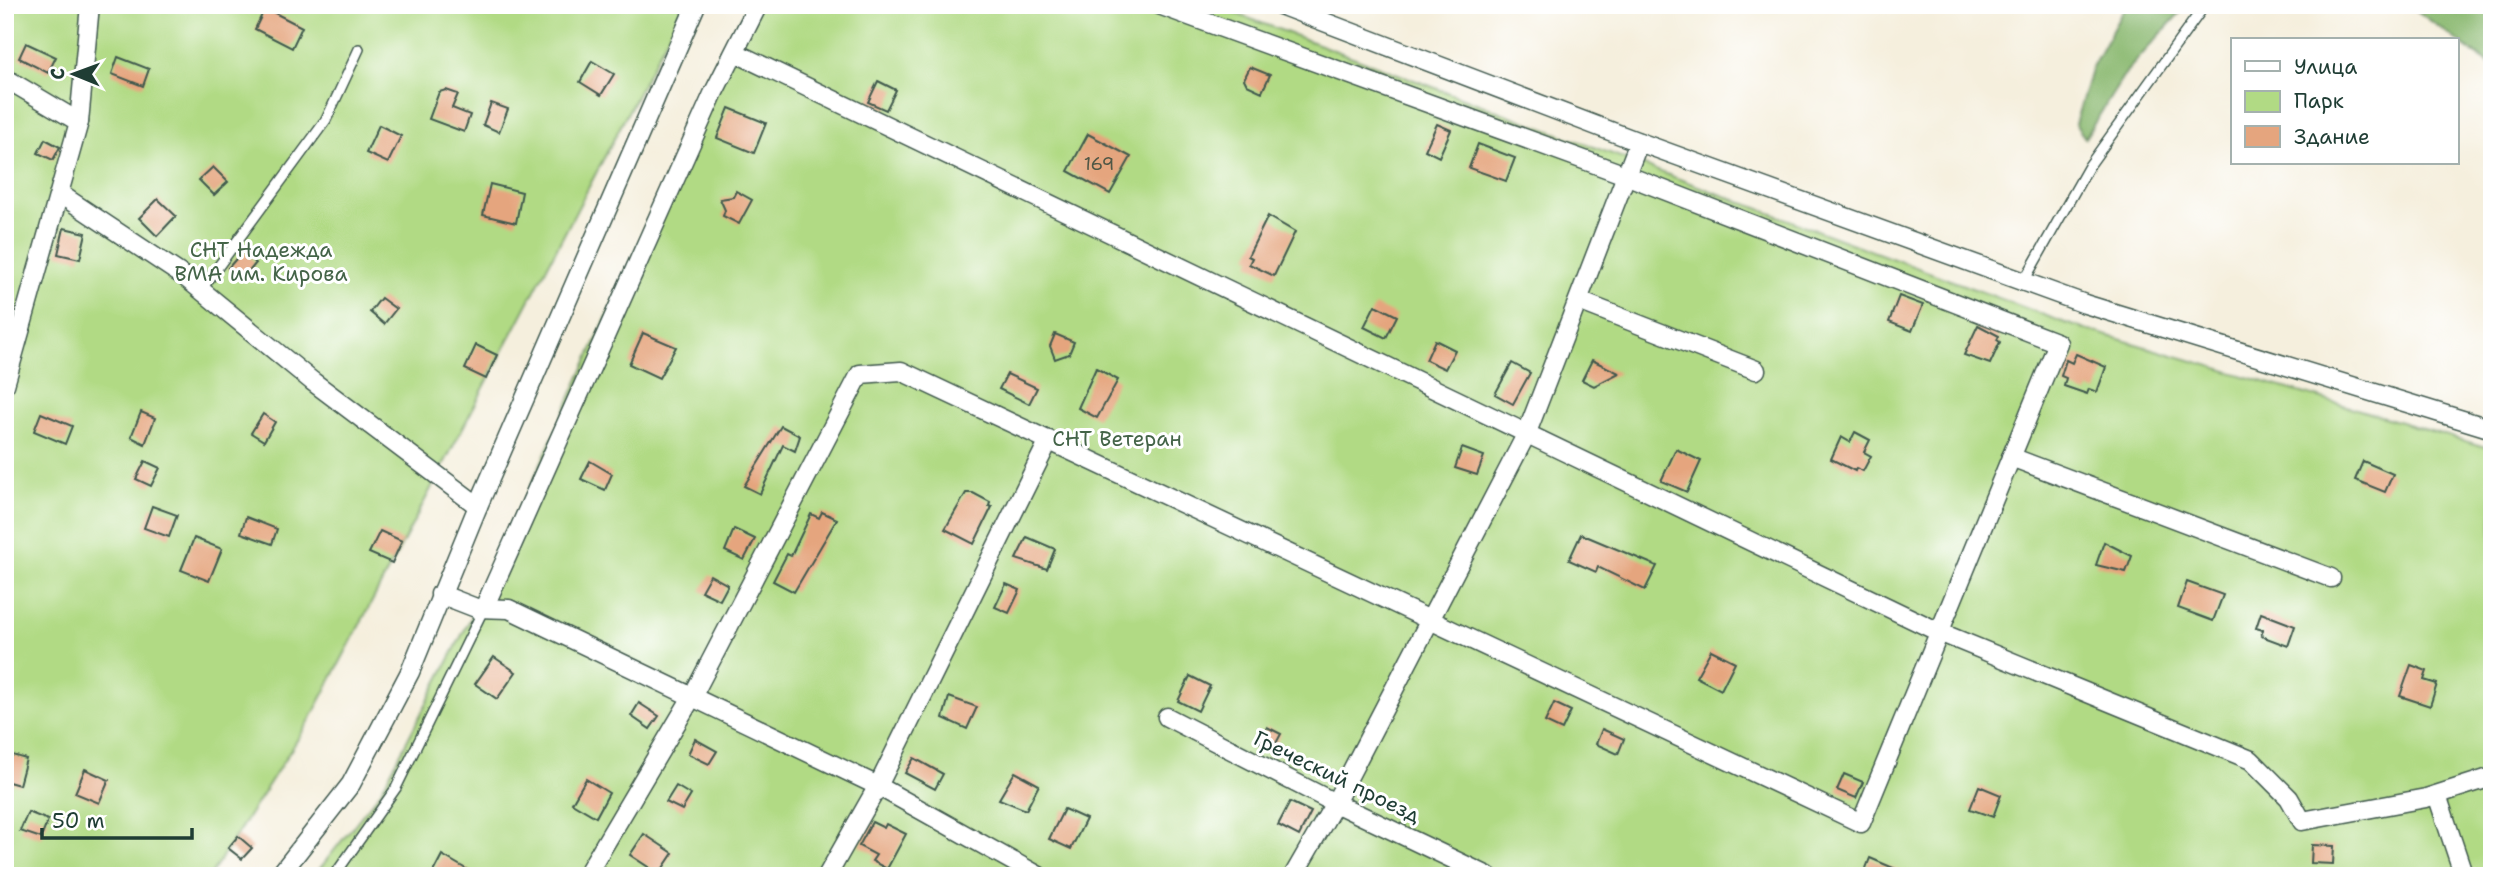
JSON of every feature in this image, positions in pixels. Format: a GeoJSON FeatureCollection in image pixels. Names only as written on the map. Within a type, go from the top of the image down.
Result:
{"type":"FeatureCollection","features":[{"type":"Feature","properties":{"kind":"street"},"geometry":{"type":"LineString","coordinates":[[5,385],[79,122],[90,5]]}},
{"type":"Feature","properties":{"kind":"street"},"geometry":{"type":"LineString","coordinates":[[279,876],[351,784],[410,672],[440,594],[696,5]]}},
{"type":"Feature","properties":{"kind":"street"},"geometry":{"type":"LineString","coordinates":[[484,608],[713,94],[758,5]]}},
{"type":"Feature","properties":{"kind":"street"},"geometry":{"type":"LineString","coordinates":[[586,876],[692,697],[860,374],[901,370],[1861,823],[2058,343],[1628,176],[1159,5]]}},
{"type":"Feature","properties":{"kind":"street"},"geometry":{"type":"LineString","coordinates":[[1280,5],[1639,142],[2124,316],[2492,429]]}},
{"type":"Feature","properties":{"kind":"street"},"geometry":{"type":"LineString","coordinates":[[736,53],[1939,632],[2252,760],[2289,798],[2302,821],[2437,795],[2492,777]]}},
{"type":"Feature","properties":{"kind":"street"},"geometry":{"type":"LineString","coordinates":[[5,78],[79,122]]}},
{"type":"Feature","properties":{"kind":"street"},"geometry":{"type":"LineString","coordinates":[[1293,876],[1335,803],[1526,435],[1639,142]]}},
{"type":"Feature","properties":{"kind":"street"},"geometry":{"type":"LineString","coordinates":[[60,194],[201,290],[312,381],[478,506]]}},
{"type":"Feature","properties":{"kind":"street"},"geometry":{"type":"LineString","coordinates":[[1579,301],[1756,370]]}},
{"type":"Feature","properties":{"kind":"street"},"geometry":{"type":"LineString","coordinates":[[827,876],[878,786],[1049,440]]}},
{"type":"Feature","properties":{"kind":"street"},"geometry":{"type":"LineString","coordinates":[[2011,457],[2331,578]]}},
{"type":"Feature","properties":{"kind":"street"},"geometry":{"type":"LineString","coordinates":[[440,594],[484,608],[509,609],[878,786],[1039,876]]}},
{"type":"Feature","properties":{"kind":"street","name":"Греческий проезд"},"geometry":{"type":"LineString","coordinates":[[1167,717],[1335,803],[1488,876]]}},
{"type":"Feature","properties":{"kind":"street"},"geometry":{"type":"LineString","coordinates":[[2437,795],[2465,876]]}},
{"type":"Feature","properties":{"kind":"lane"},"geometry":{"type":"LineString","coordinates":[[2024,281],[2089,166],[2205,5]]}},
{"type":"Feature","properties":{"kind":"lane"},"geometry":{"type":"LineString","coordinates":[[201,290],[326,120],[359,49]]}},
{"type":"Feature","properties":{"kind":"lane"},"geometry":{"type":"LineString","coordinates":[[334,876],[396,788],[484,608]]}},
{"type":"Feature","properties":{"kind":"green space","name":"СНТ Надежда ВМА им. Кирова"},"geometry":{"type":"Polygon","coordinates":[[[5,5],[684,5],[310,720],[210,876],[5,876],[5,5]]]}},
{"type":"Feature","properties":{"kind":"green space","name":"СНТ Ветеран"},"geometry":{"type":"Polygon","coordinates":[[[747,5],[1213,5],[2068,324],[2492,449],[2492,876],[314,876],[381,791],[476,608],[747,5]]]}},
{"type":"Feature","properties":{"kind":"green space"},"geometry":{"type":"Polygon","coordinates":[[[2126,5],[2187,5],[2127,71],[2085,138],[2075,124],[2092,67],[2126,5]]]}},
{"type":"Feature","properties":{"kind":"green space"},"geometry":{"type":"Polygon","coordinates":[[[2409,5],[2492,5],[2492,66],[2458,41],[2458,38],[2454,38],[2409,5]]]}},
{"type":"Feature","properties":{"kind":"building"},"geometry":{"type":"Polygon","coordinates":[[[265,8],[302,27],[292,48],[255,29],[265,8]]]}},
{"type":"Feature","properties":{"kind":"building"},"geometry":{"type":"Polygon","coordinates":[[[26,43],[56,57],[48,73],[19,58],[26,43]]]}},
{"type":"Feature","properties":{"kind":"building"},"geometry":{"type":"Polygon","coordinates":[[[118,57],[149,69],[143,86],[112,74],[118,57]]]}},
{"type":"Feature","properties":{"kind":"building"},"geometry":{"type":"Polygon","coordinates":[[[592,61],[614,74],[601,95],[580,82],[592,61]]]}},
{"type":"Feature","properties":{"kind":"building"},"geometry":{"type":"Polygon","coordinates":[[[1250,67],[1270,75],[1262,92],[1247,85],[1244,79],[1250,67]]]}},
{"type":"Feature","properties":{"kind":"building"},"geometry":{"type":"Polygon","coordinates":[[[878,81],[896,90],[886,110],[868,102],[878,81]]]}},
{"type":"Feature","properties":{"kind":"building"},"geometry":{"type":"Polygon","coordinates":[[[446,90],[458,94],[452,108],[470,115],[464,132],[429,119],[439,92],[446,90]]]}},
{"type":"Feature","properties":{"kind":"building"},"geometry":{"type":"Polygon","coordinates":[[[491,103],[508,109],[499,132],[483,125],[491,103]]]}},
{"type":"Feature","properties":{"kind":"building"},"geometry":{"type":"Polygon","coordinates":[[[729,108],[766,123],[754,153],[717,138],[729,108]]]}},
{"type":"Feature","properties":{"kind":"building"},"geometry":{"type":"Polygon","coordinates":[[[1437,124],[1451,130],[1439,157],[1425,150],[1437,124]]]}},
{"type":"Feature","properties":{"kind":"building"},"geometry":{"type":"Polygon","coordinates":[[[379,125],[401,136],[388,163],[366,153],[379,125]]]}},
{"type":"Feature","properties":{"kind":"building"},"geometry":{"type":"Polygon","coordinates":[[[1088,134],[1131,157],[1110,194],[1068,171],[1088,134]]]}},
{"type":"Feature","properties":{"kind":"building"},"geometry":{"type":"Polygon","coordinates":[[[45,139],[60,147],[53,160],[38,153],[45,139]]]}},
{"type":"Feature","properties":{"kind":"building"},"geometry":{"type":"Polygon","coordinates":[[[1478,144],[1515,158],[1506,181],[1469,168],[1478,144]]]}},
{"type":"Feature","properties":{"kind":"building"},"geometry":{"type":"Polygon","coordinates":[[[213,167],[228,182],[214,195],[199,180],[213,167]]]}},
{"type":"Feature","properties":{"kind":"building"},"geometry":{"type":"Polygon","coordinates":[[[490,184],[522,192],[516,223],[483,215],[490,184]]]}},
{"type":"Feature","properties":{"kind":"building"},"geometry":{"type":"Polygon","coordinates":[[[736,191],[752,200],[739,224],[723,216],[725,210],[720,199],[733,197],[736,191]]]}},
{"type":"Feature","properties":{"kind":"building"},"geometry":{"type":"Polygon","coordinates":[[[158,199],[176,216],[157,236],[139,218],[158,199]]]}},
{"type":"Feature","properties":{"kind":"building"},"geometry":{"type":"Polygon","coordinates":[[[1268,216],[1295,232],[1274,276],[1249,264],[1252,258],[1248,256],[1268,216]]]}},
{"type":"Feature","properties":{"kind":"building"},"geometry":{"type":"Polygon","coordinates":[[[64,228],[86,233],[80,259],[58,254],[64,228]]]}},
{"type":"Feature","properties":{"kind":"building"},"geometry":{"type":"Polygon","coordinates":[[[243,251],[256,263],[242,280],[228,268],[243,251]]]}},
{"type":"Feature","properties":{"kind":"building"},"geometry":{"type":"Polygon","coordinates":[[[1899,296],[1923,305],[1912,331],[1889,322],[1899,296]]]}},
{"type":"Feature","properties":{"kind":"building"},"geometry":{"type":"Polygon","coordinates":[[[381,298],[396,309],[384,324],[370,312],[381,298]]]}},
{"type":"Feature","properties":{"kind":"building"},"geometry":{"type":"Polygon","coordinates":[[[1375,305],[1397,316],[1386,338],[1364,327],[1375,305]]]}},
{"type":"Feature","properties":{"kind":"building"},"geometry":{"type":"Polygon","coordinates":[[[1978,325],[1999,336],[1997,340],[2000,342],[1990,364],[1964,355],[1978,325]]]}},
{"type":"Feature","properties":{"kind":"building"},"geometry":{"type":"Polygon","coordinates":[[[643,333],[676,347],[659,378],[629,364],[643,333]]]}},
{"type":"Feature","properties":{"kind":"building"},"geometry":{"type":"Polygon","coordinates":[[[1055,334],[1074,342],[1069,354],[1055,359],[1050,346],[1055,334]]]}},
{"type":"Feature","properties":{"kind":"building"},"geometry":{"type":"Polygon","coordinates":[[[1435,340],[1455,350],[1445,369],[1426,360],[1435,340]]]}},
{"type":"Feature","properties":{"kind":"building"},"geometry":{"type":"Polygon","coordinates":[[[476,345],[497,355],[486,379],[465,369],[476,345]]]}},
{"type":"Feature","properties":{"kind":"building"},"geometry":{"type":"Polygon","coordinates":[[[2076,354],[2106,367],[2097,392],[2089,389],[2087,394],[2064,386],[2066,378],[2061,376],[2066,360],[2072,363],[2076,354]]]}},
{"type":"Feature","properties":{"kind":"building"},"geometry":{"type":"Polygon","coordinates":[[[1592,360],[1619,373],[1594,386],[1582,380],[1592,360]]]}},
{"type":"Feature","properties":{"kind":"building"},"geometry":{"type":"Polygon","coordinates":[[[1512,363],[1530,373],[1513,404],[1495,394],[1512,363]]]}},
{"type":"Feature","properties":{"kind":"building"},"geometry":{"type":"Polygon","coordinates":[[[1096,368],[1118,380],[1097,418],[1078,408],[1096,368]]]}},
{"type":"Feature","properties":{"kind":"building"},"geometry":{"type":"Polygon","coordinates":[[[1007,374],[1037,388],[1029,404],[999,389],[1007,374]]]}},
{"type":"Feature","properties":{"kind":"building"},"geometry":{"type":"Polygon","coordinates":[[[141,412],[155,418],[145,444],[131,437],[141,412]]]}},
{"type":"Feature","properties":{"kind":"building"},"geometry":{"type":"Polygon","coordinates":[[[41,413],[72,426],[65,444],[34,431],[41,413]]]}},
{"type":"Feature","properties":{"kind":"building"},"geometry":{"type":"Polygon","coordinates":[[[263,414],[275,422],[264,441],[251,433],[263,414]]]}},
{"type":"Feature","properties":{"kind":"building"},"geometry":{"type":"Polygon","coordinates":[[[781,426],[800,436],[795,451],[783,445],[760,494],[744,486],[781,426]]]}},
{"type":"Feature","properties":{"kind":"building"},"geometry":{"type":"Polygon","coordinates":[[[1855,432],[1870,440],[1864,452],[1871,456],[1863,471],[1856,468],[1855,471],[1831,459],[1841,437],[1850,442],[1855,432]]]}},
{"type":"Feature","properties":{"kind":"building"},"geometry":{"type":"Polygon","coordinates":[[[1462,448],[1484,456],[1477,475],[1455,468],[1462,448]]]}},
{"type":"Feature","properties":{"kind":"building"},"geometry":{"type":"Polygon","coordinates":[[[1676,449],[1701,461],[1687,492],[1661,481],[1676,449]]]}},
{"type":"Feature","properties":{"kind":"building"},"geometry":{"type":"Polygon","coordinates":[[[145,461],[160,468],[151,486],[136,479],[145,461]]]}},
{"type":"Feature","properties":{"kind":"building"},"geometry":{"type":"Polygon","coordinates":[[[590,461],[612,474],[605,490],[581,479],[590,461]]]}},
{"type":"Feature","properties":{"kind":"building"},"geometry":{"type":"Polygon","coordinates":[[[2363,461],[2393,474],[2385,492],[2355,480],[2363,461]]]}},
{"type":"Feature","properties":{"kind":"building"},"geometry":{"type":"Polygon","coordinates":[[[966,493],[973,493],[990,502],[989,506],[992,507],[974,544],[945,529],[966,493]]]}},
{"type":"Feature","properties":{"kind":"building"},"geometry":{"type":"Polygon","coordinates":[[[152,506],[177,515],[169,537],[144,528],[152,506]]]}},
{"type":"Feature","properties":{"kind":"building"},"geometry":{"type":"Polygon","coordinates":[[[822,512],[837,519],[794,592],[773,581],[787,554],[791,556],[811,514],[819,518],[822,512]]]}},
{"type":"Feature","properties":{"kind":"building"},"geometry":{"type":"Polygon","coordinates":[[[246,517],[277,529],[272,544],[241,533],[246,517]]]}},
{"type":"Feature","properties":{"kind":"building"},"geometry":{"type":"Polygon","coordinates":[[[734,529],[755,539],[744,560],[725,551],[734,529]]]}},
{"type":"Feature","properties":{"kind":"building"},"geometry":{"type":"Polygon","coordinates":[[[380,531],[402,541],[392,563],[369,553],[380,531]]]}},
{"type":"Feature","properties":{"kind":"building"},"geometry":{"type":"Polygon","coordinates":[[[1581,534],[1657,566],[1645,590],[1598,567],[1596,572],[1569,560],[1581,534]]]}},
{"type":"Feature","properties":{"kind":"building"},"geometry":{"type":"Polygon","coordinates":[[[1027,537],[1055,549],[1047,569],[1016,559],[1027,537]]]}},
{"type":"Feature","properties":{"kind":"building"},"geometry":{"type":"Polygon","coordinates":[[[194,538],[222,549],[209,581],[181,570],[194,538]]]}},
{"type":"Feature","properties":{"kind":"building"},"geometry":{"type":"Polygon","coordinates":[[[2104,542],[2132,556],[2126,572],[2096,565],[2104,542]]]}},
{"type":"Feature","properties":{"kind":"building"},"geometry":{"type":"Polygon","coordinates":[[[710,575],[728,585],[720,600],[701,591],[710,575]]]}},
{"type":"Feature","properties":{"kind":"building"},"geometry":{"type":"Polygon","coordinates":[[[2187,582],[2223,595],[2213,621],[2178,608],[2187,582]]]}},
{"type":"Feature","properties":{"kind":"building"},"geometry":{"type":"Polygon","coordinates":[[[1006,584],[1020,590],[1009,613],[995,607],[1006,584]]]}},
{"type":"Feature","properties":{"kind":"building"},"geometry":{"type":"Polygon","coordinates":[[[2261,613],[2295,626],[2288,646],[2261,636],[2263,630],[2256,628],[2261,613]]]}},
{"type":"Feature","properties":{"kind":"building"},"geometry":{"type":"Polygon","coordinates":[[[1711,650],[1735,662],[1721,690],[1696,677],[1711,650]]]}},
{"type":"Feature","properties":{"kind":"building"},"geometry":{"type":"Polygon","coordinates":[[[494,657],[516,672],[497,699],[475,684],[494,657]]]}},
{"type":"Feature","properties":{"kind":"building"},"geometry":{"type":"Polygon","coordinates":[[[2411,665],[2427,671],[2424,680],[2437,684],[2430,706],[2400,696],[2411,665]]]}},
{"type":"Feature","properties":{"kind":"building"},"geometry":{"type":"Polygon","coordinates":[[[1190,676],[1210,686],[1198,711],[1178,701],[1190,676]]]}},
{"type":"Feature","properties":{"kind":"building"},"geometry":{"type":"Polygon","coordinates":[[[949,697],[977,707],[967,729],[943,718],[949,697]]]}},
{"type":"Feature","properties":{"kind":"building"},"geometry":{"type":"Polygon","coordinates":[[[639,703],[659,716],[650,729],[631,716],[639,703]]]}},
{"type":"Feature","properties":{"kind":"building"},"geometry":{"type":"Polygon","coordinates":[[[1554,703],[1571,711],[1562,730],[1545,722],[1554,703]]]}},
{"type":"Feature","properties":{"kind":"building"},"geometry":{"type":"Polygon","coordinates":[[[1267,727],[1281,734],[1273,749],[1259,742],[1267,727]]]}},
{"type":"Feature","properties":{"kind":"building"},"geometry":{"type":"Polygon","coordinates":[[[1602,729],[1624,739],[1618,754],[1596,744],[1602,729]]]}},
{"type":"Feature","properties":{"kind":"building"},"geometry":{"type":"Polygon","coordinates":[[[695,739],[717,751],[709,764],[688,754],[695,739]]]}},
{"type":"Feature","properties":{"kind":"building"},"geometry":{"type":"Polygon","coordinates":[[[9,754],[26,759],[19,785],[5,781],[9,754]]]}},
{"type":"Feature","properties":{"kind":"building"},"geometry":{"type":"Polygon","coordinates":[[[914,758],[943,774],[935,789],[905,773],[914,758]]]}},
{"type":"Feature","properties":{"kind":"building"},"geometry":{"type":"Polygon","coordinates":[[[85,769],[109,780],[99,803],[75,793],[85,769]]]}},
{"type":"Feature","properties":{"kind":"building"},"geometry":{"type":"Polygon","coordinates":[[[1015,772],[1039,785],[1026,810],[999,799],[1015,772]]]}},
{"type":"Feature","properties":{"kind":"building"},"geometry":{"type":"Polygon","coordinates":[[[1844,774],[1863,782],[1856,798],[1837,790],[1844,774]]]}},
{"type":"Feature","properties":{"kind":"building"},"geometry":{"type":"Polygon","coordinates":[[[586,779],[609,793],[596,817],[572,803],[586,779]]]}},
{"type":"Feature","properties":{"kind":"building"},"geometry":{"type":"Polygon","coordinates":[[[676,786],[691,795],[682,810],[666,802],[676,786]]]}},
{"type":"Feature","properties":{"kind":"building"},"geometry":{"type":"Polygon","coordinates":[[[1979,786],[2001,795],[1993,817],[1970,809],[1979,786]]]}},
{"type":"Feature","properties":{"kind":"building"},"geometry":{"type":"Polygon","coordinates":[[[1290,802],[1311,812],[1299,836],[1278,825],[1290,802]]]}},
{"type":"Feature","properties":{"kind":"building"},"geometry":{"type":"Polygon","coordinates":[[[1064,809],[1086,819],[1071,849],[1049,839],[1064,809]]]}},
{"type":"Feature","properties":{"kind":"building"},"geometry":{"type":"Polygon","coordinates":[[[28,812],[48,820],[41,838],[20,831],[28,812]]]}},
{"type":"Feature","properties":{"kind":"building"},"geometry":{"type":"Polygon","coordinates":[[[872,822],[884,828],[886,824],[906,834],[887,869],[872,861],[876,855],[859,846],[872,822]]]}},
{"type":"Feature","properties":{"kind":"building"},"geometry":{"type":"Polygon","coordinates":[[[644,834],[673,853],[659,874],[630,855],[644,834]]]}},
{"type":"Feature","properties":{"kind":"building"},"geometry":{"type":"Polygon","coordinates":[[[238,836],[252,848],[242,859],[228,848],[238,836]]]}},
{"type":"Feature","properties":{"kind":"building"},"geometry":{"type":"Polygon","coordinates":[[[2312,845],[2334,846],[2333,864],[2311,863],[2312,845]]]}},
{"type":"Feature","properties":{"kind":"building"},"geometry":{"type":"Polygon","coordinates":[[[442,855],[478,876],[431,876],[442,855]]]}},
{"type":"Feature","properties":{"kind":"building"},"geometry":{"type":"Polygon","coordinates":[[[1870,858],[1912,876],[1863,876],[1870,858]]]}}]}
